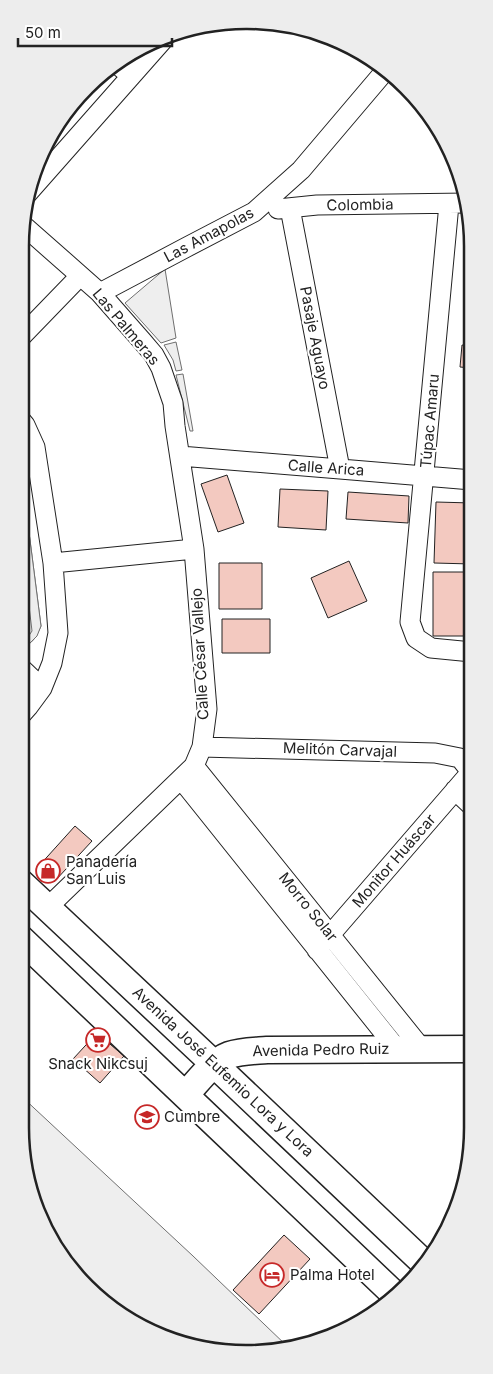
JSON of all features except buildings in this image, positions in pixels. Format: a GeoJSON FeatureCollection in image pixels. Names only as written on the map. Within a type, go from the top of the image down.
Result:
{"type":"FeatureCollection","features":[{"type":"Feature","properties":{"kind":"main road","name":"Avenida José Eufemio Lora y Lora"},"geometry":{"type":"LineString","coordinates":[[29,890],[420,1259]]}},
{"type":"Feature","properties":{"kind":"main road"},"geometry":{"type":"LineString","coordinates":[[29,947],[390,1291]]}},
{"type":"Feature","properties":{"kind":"main road","name":"Avenida Pedro Ruiz"},"geometry":{"type":"LineString","coordinates":[[185,1095],[214,1064],[227,1056],[242,1052],[267,1050],[464,1049]]}},
{"type":"Feature","properties":{"kind":"street"},"geometry":{"type":"LineString","coordinates":[[40,178],[124,70],[145,54]]}},
{"type":"Feature","properties":{"kind":"street","name":"Las Amapolas"},"geometry":{"type":"LineString","coordinates":[[100,293],[254,212],[301,170],[381,76]]}},
{"type":"Feature","properties":{"kind":"street","name":"Colombia"},"geometry":{"type":"LineString","coordinates":[[254,212],[317,205],[458,203]]}},
{"type":"Feature","properties":{"kind":"street","name":"Túpac Amaru"},"geometry":{"type":"LineString","coordinates":[[458,203],[425,476],[410,622],[416,638],[431,648],[464,651]]}},
{"type":"Feature","properties":{"kind":"street","name":"Pasaje Aguayo"},"geometry":{"type":"LineString","coordinates":[[290,208],[340,468]]}},
{"type":"Feature","properties":{"kind":"street","name":"Las Palmeras"},"geometry":{"type":"LineString","coordinates":[[29,231],[100,293],[154,355],[161,368],[173,403],[180,456]]}},
{"type":"Feature","properties":{"kind":"street"},"geometry":{"type":"LineString","coordinates":[[29,329],[80,276]]}},
{"type":"Feature","properties":{"kind":"street"},"geometry":{"type":"LineString","coordinates":[[29,434],[35,447],[53,563],[58,633],[52,663],[42,688],[29,705]]}},
{"type":"Feature","properties":{"kind":"street","name":"Calle Arica"},"geometry":{"type":"LineString","coordinates":[[180,456],[464,479]]}},
{"type":"Feature","properties":{"kind":"street","name":"Calle César Vallejo"},"geometry":{"type":"LineString","coordinates":[[48,908],[187,773],[202,747],[206,709],[194,549],[180,456]]}},
{"type":"Feature","properties":{"kind":"street"},"geometry":{"type":"LineString","coordinates":[[53,563],[194,549]]}},
{"type":"Feature","properties":{"kind":"street"},"geometry":{"type":"LineString","coordinates":[[29,676],[42,688]]}},
{"type":"Feature","properties":{"kind":"street","name":"Melitón Carvajal"},"geometry":{"type":"LineString","coordinates":[[202,747],[435,753],[460,758],[464,763]]}},
{"type":"Feature","properties":{"kind":"street","name":"Morro Solar"},"geometry":{"type":"LineString","coordinates":[[187,773],[330,935],[422,1049]]}},
{"type":"Feature","properties":{"kind":"street","name":"Morro Solar"},"geometry":{"type":"LineString","coordinates":[[187,773],[317,950],[396,1049]]}},
{"type":"Feature","properties":{"kind":"street","name":"Monitor Huáscar"},"geometry":{"type":"LineString","coordinates":[[317,950],[464,780]]}},
{"type":"Feature","properties":{"kind":"street"},"geometry":{"type":"LineString","coordinates":[[455,790],[464,798]]}},
{"type":"Feature","properties":{"kind":"shaded area"},"geometry":{"type":"Polygon","coordinates":[[[165,269],[176,338],[161,343],[125,303],[165,269]]]}},
{"type":"Feature","properties":{"kind":"shaded area"},"geometry":{"type":"Polygon","coordinates":[[[176,342],[182,370],[176,371],[173,360],[164,345],[176,342]]]}},
{"type":"Feature","properties":{"kind":"shaded area"},"geometry":{"type":"Polygon","coordinates":[[[183,374],[193,431],[190,431],[176,375],[183,374]]]}},
{"type":"Feature","properties":{"kind":"shaded area"},"geometry":{"type":"Polygon","coordinates":[[[29,532],[41,626],[36,637],[29,644],[29,532]]]}},
{"type":"Feature","properties":{"kind":"shaded area"},"geometry":{"type":"Polygon","coordinates":[[[29,532],[41,626],[37,636],[29,644],[29,636],[32,631],[29,606],[29,532]]]}},
{"type":"Feature","properties":{"kind":"shaded area"},"geometry":{"type":"Polygon","coordinates":[[[29,1103],[283,1342],[261,1345],[232,1345],[204,1341],[163,1329],[126,1309],[103,1291],[83,1271],[65,1248],[45,1211],[38,1189],[29,1142],[29,1103]]]}},
{"type":"Feature","properties":{"kind":"place","name":"Panadería San Luis"},"geometry":{"type":"Point","coordinates":[48,871]}},
{"type":"Feature","properties":{"kind":"place","name":"Snack Nikcsuj"},"geometry":{"type":"Point","coordinates":[98,1040]}},
{"type":"Feature","properties":{"kind":"place","name":"Cumbre"},"geometry":{"type":"Point","coordinates":[147,1117]}},
{"type":"Feature","properties":{"kind":"place","name":"Palma Hotel"},"geometry":{"type":"Point","coordinates":[272,1275]}}]}
